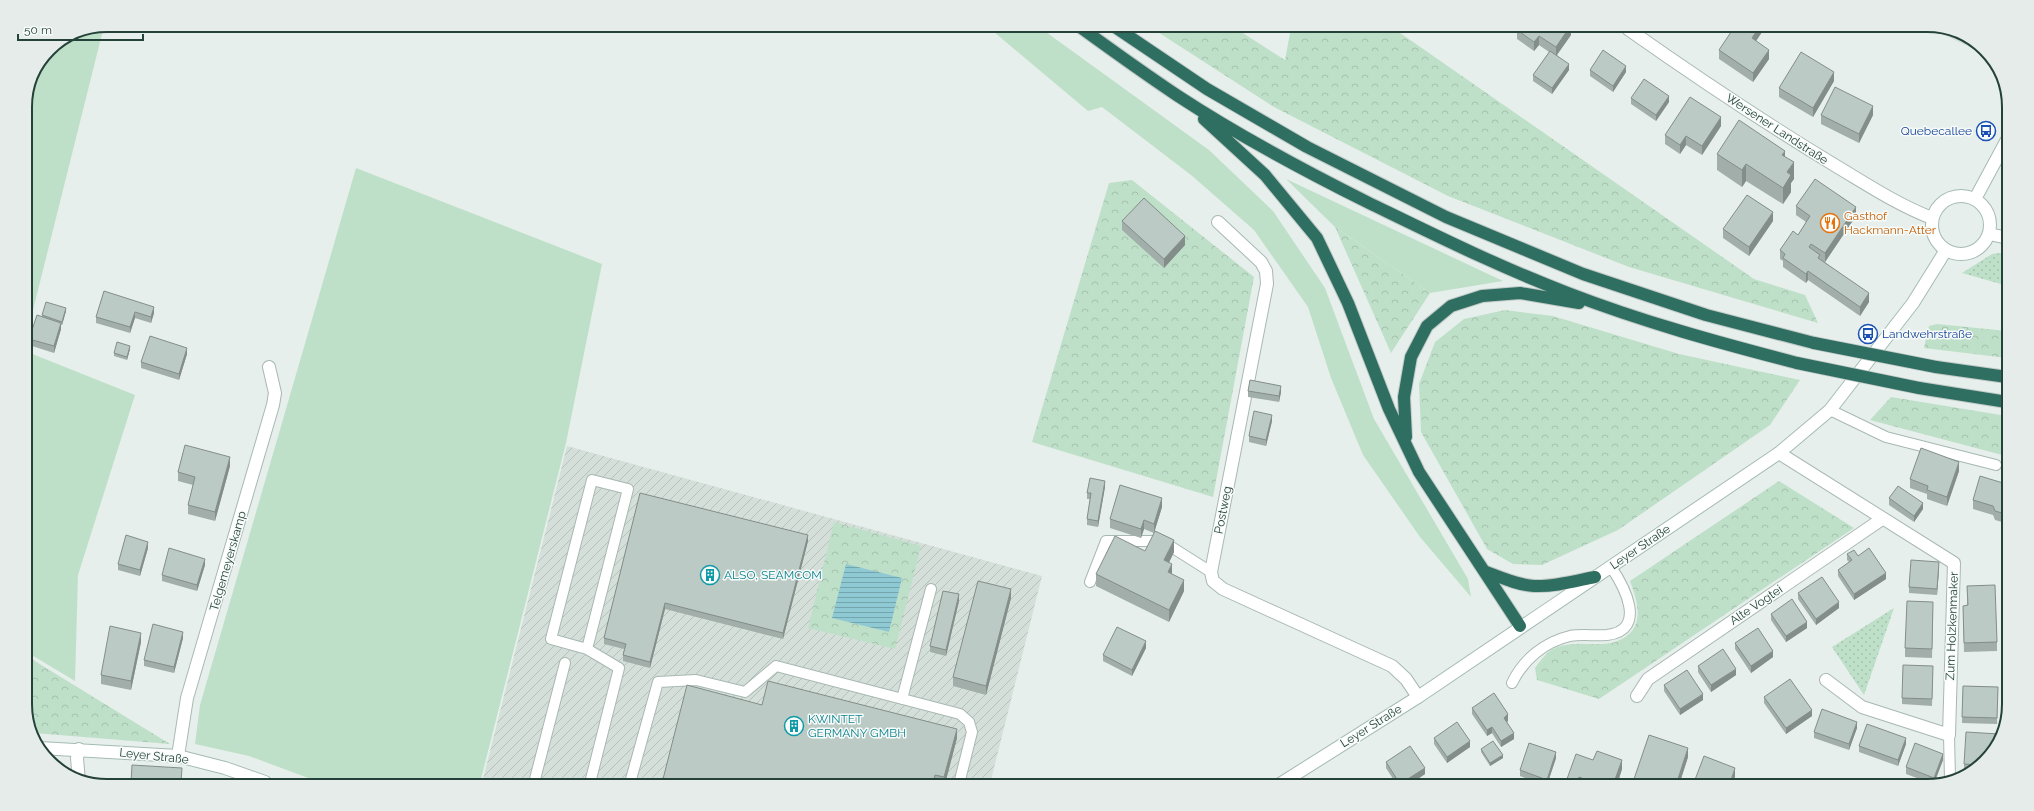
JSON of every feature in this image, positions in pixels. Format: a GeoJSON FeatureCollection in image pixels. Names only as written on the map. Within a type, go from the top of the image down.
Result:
{"type":"FeatureCollection","features":[{"type":"Feature","properties":{"kind":"highway"},"geometry":{"type":"LineString","coordinates":[[1087,32],[1179,97],[1294,165],[1432,234],[1567,293],[1716,342],[1797,363],[1919,388],[2002,401]]}},
{"type":"Feature","properties":{"kind":"highway"},"geometry":{"type":"LineString","coordinates":[[1123,32],[1207,89],[1307,147],[1446,217],[1590,276],[1706,315],[1814,343],[1936,367],[2002,376]]}},
{"type":"Feature","properties":{"kind":"highway"},"geometry":{"type":"LineString","coordinates":[[1179,97],[1265,175],[1317,238],[1348,303],[1389,409],[1419,472],[1520,626]]}},
{"type":"Feature","properties":{"kind":"highway"},"geometry":{"type":"LineString","coordinates":[[1406,443],[1404,397],[1411,357],[1427,326],[1451,306],[1482,296],[1520,293],[1616,310]]}},
{"type":"Feature","properties":{"kind":"highway"},"geometry":{"type":"LineString","coordinates":[[1484,571],[1508,580],[1533,586],[1556,585],[1595,577]]}},
{"type":"Feature","properties":{"kind":"street","name":"Wersener Landstraße"},"geometry":{"type":"LineString","coordinates":[[1632,32],[1691,73],[1798,143],[1904,206],[1932,218]]}},
{"type":"Feature","properties":{"kind":"street"},"geometry":{"type":"LineString","coordinates":[[1975,199],[2002,149]]}},
{"type":"Feature","properties":{"kind":"street"},"geometry":{"type":"LineString","coordinates":[[1966,196],[1975,199],[1986,211],[1989,218],[1989,234],[1979,248],[1971,252],[1963,254],[1946,250],[1936,240],[1933,233],[1932,218],[1938,206],[1949,198],[1966,196]]}},
{"type":"Feature","properties":{"kind":"street","name":"Postweg"},"geometry":{"type":"LineString","coordinates":[[1210,572],[1267,284],[1266,271],[1261,262],[1218,222]]}},
{"type":"Feature","properties":{"kind":"street"},"geometry":{"type":"LineString","coordinates":[[1989,234],[2002,237]]}},
{"type":"Feature","properties":{"kind":"street","name":"Leyer Straße"},"geometry":{"type":"LineString","coordinates":[[1288,779],[1418,697],[1520,626],[1779,453],[1830,410],[1886,340],[1913,303],[1946,250]]}},
{"type":"Feature","properties":{"kind":"street","name":"Telgemeyerskamp"},"geometry":{"type":"LineString","coordinates":[[178,756],[187,698],[273,405],[275,393],[269,367]]}},
{"type":"Feature","properties":{"kind":"street","name":"Zum Holzkenmaker"},"geometry":{"type":"LineString","coordinates":[[1779,453],[1954,563],[1949,735]]}},
{"type":"Feature","properties":{"kind":"street","name":"Alte Vogtei"},"geometry":{"type":"LineString","coordinates":[[1637,696],[1648,679],[1882,519]]}},
{"type":"Feature","properties":{"kind":"street"},"geometry":{"type":"LineString","coordinates":[[1210,572],[1213,581],[1222,589],[1392,666],[1406,680],[1418,697]]}},
{"type":"Feature","properties":{"kind":"street"},"geometry":{"type":"LineString","coordinates":[[1826,680],[1862,707],[1949,735]]}},
{"type":"Feature","properties":{"kind":"street","name":"Leyer Straße"},"geometry":{"type":"LineString","coordinates":[[46,748],[178,756],[225,768],[257,779]]}},
{"type":"Feature","properties":{"kind":"street"},"geometry":{"type":"LineString","coordinates":[[78,773],[77,758],[79,749]]}},
{"type":"Feature","properties":{"kind":"lane"},"geometry":{"type":"LineString","coordinates":[[1830,410],[1886,437],[1996,465]]}},
{"type":"Feature","properties":{"kind":"lane"},"geometry":{"type":"LineString","coordinates":[[587,649],[628,490],[592,480],[551,639],[587,649],[619,668],[591,779]]}},
{"type":"Feature","properties":{"kind":"lane"},"geometry":{"type":"LineString","coordinates":[[1090,582],[1106,541],[1162,540],[1210,572]]}},
{"type":"Feature","properties":{"kind":"lane"},"geometry":{"type":"LineString","coordinates":[[1512,683],[1523,664],[1552,642],[1570,636],[1608,635],[1620,630],[1628,623],[1630,612],[1628,600],[1620,580],[1611,566]]}},
{"type":"Feature","properties":{"kind":"lane"},"geometry":{"type":"LineString","coordinates":[[902,699],[931,589]]}},
{"type":"Feature","properties":{"kind":"lane"},"geometry":{"type":"LineString","coordinates":[[535,779],[566,664]]}},
{"type":"Feature","properties":{"kind":"lane"},"geometry":{"type":"LineString","coordinates":[[631,779],[658,682],[696,680],[745,692],[776,666],[960,714],[969,722],[972,732],[960,779]]}},
{"type":"Feature","properties":{"kind":"lane"},"geometry":{"type":"LineString","coordinates":[[1949,735],[1950,775]]}},
{"type":"Feature","properties":{"kind":"shaded area"},"geometry":{"type":"Polygon","coordinates":[[[1943,34],[1960,40],[1977,51],[1943,34]]]}},
{"type":"Feature","properties":{"kind":"shaded area"},"geometry":{"type":"Polygon","coordinates":[[[567,446],[1042,576],[991,779],[483,779],[567,446]]]}},
{"type":"Feature","properties":{"kind":"green space"},"geometry":{"type":"Polygon","coordinates":[[[102,32],[32,314],[33,92],[45,65],[57,51],[69,42],[78,38],[92,33],[102,32]]]}},
{"type":"Feature","properties":{"kind":"green space"},"geometry":{"type":"Polygon","coordinates":[[[994,32],[1046,32],[1209,150],[1273,211],[1325,288],[1374,419],[1468,579],[1471,597],[1420,537],[1363,455],[1331,378],[1308,307],[1254,230],[1191,175],[1102,107],[1088,111],[994,32]]]}},
{"type":"Feature","properties":{"kind":"green space"},"geometry":{"type":"Polygon","coordinates":[[[1158,32],[1241,32],[1285,60],[1290,32],[1399,32],[1754,279],[1805,295],[1818,323],[1629,267],[1448,196],[1274,107],[1158,32]]]}},
{"type":"Feature","properties":{"kind":"green space"},"geometry":{"type":"Polygon","coordinates":[[[356,168],[602,264],[566,443],[481,779],[311,779],[249,756],[195,744],[200,705],[356,168]]]}},
{"type":"Feature","properties":{"kind":"green space"},"geometry":{"type":"Polygon","coordinates":[[[1286,179],[1503,281],[1430,293],[1335,227],[1286,179]]]}},
{"type":"Feature","properties":{"kind":"green space"},"geometry":{"type":"Polygon","coordinates":[[[1132,180],[1254,277],[1213,497],[1032,442],[1109,183],[1132,180]]]}},
{"type":"Feature","properties":{"kind":"green space"},"geometry":{"type":"Polygon","coordinates":[[[1335,227],[1430,293],[1391,353],[1335,227]]]}},
{"type":"Feature","properties":{"kind":"green space"},"geometry":{"type":"Polygon","coordinates":[[[2002,253],[2002,284],[1962,273],[1992,254],[2002,253]]]}},
{"type":"Feature","properties":{"kind":"green space"},"geometry":{"type":"Polygon","coordinates":[[[1505,310],[1553,316],[1679,354],[1800,380],[1770,425],[1618,530],[1542,565],[1513,564],[1487,549],[1421,432],[1419,384],[1435,342],[1464,319],[1505,310]]]}},
{"type":"Feature","properties":{"kind":"green space"},"geometry":{"type":"Polygon","coordinates":[[[1937,324],[2002,330],[2002,357],[1924,348],[1929,326],[1937,324]]]}},
{"type":"Feature","properties":{"kind":"green space"},"geometry":{"type":"Polygon","coordinates":[[[32,354],[135,395],[78,575],[75,681],[32,655],[32,354]]]}},
{"type":"Feature","properties":{"kind":"green space"},"geometry":{"type":"Polygon","coordinates":[[[1891,397],[2002,415],[2002,455],[1870,420],[1891,397]]]}},
{"type":"Feature","properties":{"kind":"green space"},"geometry":{"type":"Polygon","coordinates":[[[1779,481],[1854,528],[1599,699],[1537,680],[1535,668],[1544,656],[1557,647],[1572,644],[1601,644],[1615,642],[1625,637],[1632,631],[1638,616],[1636,599],[1630,581],[1779,481]]]}},
{"type":"Feature","properties":{"kind":"green space"},"geometry":{"type":"Polygon","coordinates":[[[834,522],[921,546],[895,649],[808,628],[834,522]]]}},
{"type":"Feature","properties":{"kind":"green space"},"geometry":{"type":"Polygon","coordinates":[[[1894,608],[1864,695],[1832,647],[1894,608]]]}},
{"type":"Feature","properties":{"kind":"green space"},"geometry":{"type":"Polygon","coordinates":[[[32,659],[170,744],[38,733],[33,719],[32,709],[32,659]]]}},
{"type":"Feature","properties":{"kind":"water"},"geometry":{"type":"Polygon","coordinates":[[[846,564],[902,578],[889,632],[832,618],[846,564]]]}},
{"type":"Feature","properties":{"kind":"building"},"geometry":{"type":"Polygon","coordinates":[[[1520,32],[1566,32],[1556,47],[1539,36],[1534,42],[1520,32]]]}},
{"type":"Feature","properties":{"kind":"building"},"geometry":{"type":"Polygon","coordinates":[[[1731,32],[1756,32],[1752,38],[1769,50],[1753,73],[1719,50],[1731,32]]]}},
{"type":"Feature","properties":{"kind":"building"},"geometry":{"type":"Polygon","coordinates":[[[1603,50],[1626,66],[1613,86],[1590,70],[1603,50]]]}},
{"type":"Feature","properties":{"kind":"building"},"geometry":{"type":"Polygon","coordinates":[[[1550,51],[1569,64],[1552,88],[1533,75],[1550,51]]]}},
{"type":"Feature","properties":{"kind":"building"},"geometry":{"type":"Polygon","coordinates":[[[1801,52],[1834,72],[1813,108],[1779,88],[1801,52]]]}},
{"type":"Feature","properties":{"kind":"building"},"geometry":{"type":"Polygon","coordinates":[[[1644,79],[1669,96],[1656,115],[1631,98],[1644,79]]]}},
{"type":"Feature","properties":{"kind":"building"},"geometry":{"type":"Polygon","coordinates":[[[1835,87],[1873,106],[1859,134],[1821,115],[1835,87]]]}},
{"type":"Feature","properties":{"kind":"building"},"geometry":{"type":"Polygon","coordinates":[[[1690,97],[1721,117],[1702,146],[1686,136],[1680,145],[1665,135],[1690,97]]]}},
{"type":"Feature","properties":{"kind":"building"},"geometry":{"type":"Polygon","coordinates":[[[1739,120],[1785,151],[1782,155],[1794,162],[1787,172],[1791,175],[1783,188],[1746,164],[1742,170],[1717,154],[1739,120]]]}},
{"type":"Feature","properties":{"kind":"building"},"geometry":{"type":"Polygon","coordinates":[[[1815,179],[1856,207],[1825,253],[1811,244],[1809,247],[1820,255],[1818,258],[1869,293],[1860,307],[1808,271],[1806,274],[1783,258],[1785,254],[1780,250],[1793,231],[1798,235],[1810,216],[1796,206],[1815,179]]]}},
{"type":"Feature","properties":{"kind":"building"},"geometry":{"type":"Polygon","coordinates":[[[1747,195],[1773,212],[1749,247],[1723,229],[1747,195]]]}},
{"type":"Feature","properties":{"kind":"building"},"geometry":{"type":"Polygon","coordinates":[[[1144,198],[1185,236],[1164,259],[1122,221],[1144,198]]]}},
{"type":"Feature","properties":{"kind":"building"},"geometry":{"type":"Polygon","coordinates":[[[104,291],[154,307],[151,317],[135,312],[130,327],[96,317],[104,291]]]}},
{"type":"Feature","properties":{"kind":"building"},"geometry":{"type":"Polygon","coordinates":[[[46,302],[66,308],[62,322],[42,315],[46,302]]]}},
{"type":"Feature","properties":{"kind":"building"},"geometry":{"type":"Polygon","coordinates":[[[37,315],[61,323],[54,346],[32,340],[32,330],[37,315]]]}},
{"type":"Feature","properties":{"kind":"building"},"geometry":{"type":"Polygon","coordinates":[[[150,336],[187,348],[179,374],[141,362],[150,336]]]}},
{"type":"Feature","properties":{"kind":"building"},"geometry":{"type":"Polygon","coordinates":[[[117,342],[130,346],[127,357],[114,353],[117,342]]]}},
{"type":"Feature","properties":{"kind":"building"},"geometry":{"type":"Polygon","coordinates":[[[1250,380],[1281,386],[1279,396],[1248,391],[1250,380]]]}},
{"type":"Feature","properties":{"kind":"building"},"geometry":{"type":"Polygon","coordinates":[[[1254,411],[1272,415],[1266,440],[1249,436],[1254,411]]]}},
{"type":"Feature","properties":{"kind":"building"},"geometry":{"type":"Polygon","coordinates":[[[185,445],[230,457],[215,512],[188,505],[195,477],[178,472],[185,445]]]}},
{"type":"Feature","properties":{"kind":"building"},"geometry":{"type":"Polygon","coordinates":[[[1921,448],[1959,462],[1947,497],[1927,490],[1928,486],[1910,479],[1921,448]]]}},
{"type":"Feature","properties":{"kind":"building"},"geometry":{"type":"Polygon","coordinates":[[[1980,476],[2002,483],[2002,513],[1995,511],[1993,506],[1973,500],[1980,476]]]}},
{"type":"Feature","properties":{"kind":"building"},"geometry":{"type":"Polygon","coordinates":[[[1090,478],[1105,481],[1098,521],[1087,519],[1091,493],[1087,493],[1090,478]]]}},
{"type":"Feature","properties":{"kind":"building"},"geometry":{"type":"Polygon","coordinates":[[[1120,485],[1162,498],[1154,524],[1144,520],[1141,529],[1110,519],[1120,485]]]}},
{"type":"Feature","properties":{"kind":"building"},"geometry":{"type":"Polygon","coordinates":[[[1898,486],[1923,503],[1914,516],[1889,498],[1898,486]]]}},
{"type":"Feature","properties":{"kind":"building","name":"ALSO, SEAMCOM"},"geometry":{"type":"Polygon","coordinates":[[[640,493],[808,535],[783,633],[665,603],[650,662],[623,655],[626,644],[604,638],[640,493]]]}},
{"type":"Feature","properties":{"kind":"building"},"geometry":{"type":"Polygon","coordinates":[[[1155,531],[1174,540],[1164,560],[1172,564],[1168,572],[1184,580],[1169,610],[1096,574],[1115,536],[1145,551],[1155,531]]]}},
{"type":"Feature","properties":{"kind":"building"},"geometry":{"type":"Polygon","coordinates":[[[126,535],[148,542],[140,570],[118,564],[126,535]]]}},
{"type":"Feature","properties":{"kind":"building"},"geometry":{"type":"Polygon","coordinates":[[[169,548],[205,559],[197,585],[162,575],[169,548]]]}},
{"type":"Feature","properties":{"kind":"building"},"geometry":{"type":"Polygon","coordinates":[[[1869,548],[1886,573],[1854,594],[1838,570],[1852,560],[1847,554],[1854,550],[1858,556],[1869,548]]]}},
{"type":"Feature","properties":{"kind":"building"},"geometry":{"type":"Polygon","coordinates":[[[1911,560],[1939,562],[1937,589],[1909,587],[1911,560]]]}},
{"type":"Feature","properties":{"kind":"building"},"geometry":{"type":"Polygon","coordinates":[[[1822,577],[1839,602],[1816,619],[1798,593],[1822,577]]]}},
{"type":"Feature","properties":{"kind":"building"},"geometry":{"type":"Polygon","coordinates":[[[978,581],[1011,589],[986,686],[953,677],[978,581]]]}},
{"type":"Feature","properties":{"kind":"building"},"geometry":{"type":"Polygon","coordinates":[[[1995,585],[1997,642],[1964,643],[1963,606],[1968,605],[1967,586],[1995,585]]]}},
{"type":"Feature","properties":{"kind":"building"},"geometry":{"type":"Polygon","coordinates":[[[943,591],[959,594],[946,650],[930,646],[943,591]]]}},
{"type":"Feature","properties":{"kind":"building"},"geometry":{"type":"Polygon","coordinates":[[[1792,599],[1807,622],[1786,636],[1771,614],[1792,599]]]}},
{"type":"Feature","properties":{"kind":"building"},"geometry":{"type":"Polygon","coordinates":[[[1907,601],[1933,602],[1932,649],[1905,648],[1907,601]]]}},
{"type":"Feature","properties":{"kind":"building"},"geometry":{"type":"Polygon","coordinates":[[[153,624],[183,632],[174,667],[144,660],[153,624]]]}},
{"type":"Feature","properties":{"kind":"building"},"geometry":{"type":"Polygon","coordinates":[[[110,626],[141,633],[131,681],[101,675],[110,626]]]}},
{"type":"Feature","properties":{"kind":"building"},"geometry":{"type":"Polygon","coordinates":[[[1117,627],[1146,641],[1132,670],[1103,655],[1117,627]]]}},
{"type":"Feature","properties":{"kind":"building"},"geometry":{"type":"Polygon","coordinates":[[[1758,628],[1773,651],[1751,666],[1735,643],[1758,628]]]}},
{"type":"Feature","properties":{"kind":"building"},"geometry":{"type":"Polygon","coordinates":[[[1723,649],[1736,669],[1711,685],[1698,666],[1723,649]]]}},
{"type":"Feature","properties":{"kind":"building"},"geometry":{"type":"Polygon","coordinates":[[[1903,665],[1933,666],[1932,699],[1902,698],[1903,665]]]}},
{"type":"Feature","properties":{"kind":"building"},"geometry":{"type":"Polygon","coordinates":[[[1687,670],[1703,694],[1680,709],[1664,685],[1687,670]]]}},
{"type":"Feature","properties":{"kind":"building"},"geometry":{"type":"Polygon","coordinates":[[[1790,679],[1812,710],[1786,728],[1764,697],[1790,679]]]}},
{"type":"Feature","properties":{"kind":"building","name":"KWINTET GERMANY GMBH"},"geometry":{"type":"Polygon","coordinates":[[[768,681],[957,729],[944,777],[935,775],[934,779],[663,779],[687,685],[762,705],[768,681]]]}},
{"type":"Feature","properties":{"kind":"building"},"geometry":{"type":"Polygon","coordinates":[[[1963,686],[1998,687],[1997,718],[1962,717],[1963,686]]]}},
{"type":"Feature","properties":{"kind":"building"},"geometry":{"type":"Polygon","coordinates":[[[1494,693],[1508,714],[1504,718],[1514,733],[1501,741],[1492,727],[1487,730],[1472,708],[1494,693]]]}},
{"type":"Feature","properties":{"kind":"building"},"geometry":{"type":"Polygon","coordinates":[[[1822,709],[1857,722],[1849,744],[1814,732],[1822,709]]]}},
{"type":"Feature","properties":{"kind":"building"},"geometry":{"type":"Polygon","coordinates":[[[1457,722],[1470,741],[1447,757],[1434,738],[1457,722]]]}},
{"type":"Feature","properties":{"kind":"building"},"geometry":{"type":"Polygon","coordinates":[[[1867,724],[1906,738],[1898,760],[1859,746],[1867,724]]]}},
{"type":"Feature","properties":{"kind":"building"},"geometry":{"type":"Polygon","coordinates":[[[1966,732],[1996,734],[1987,750],[1973,764],[1964,764],[1966,732]]]}},
{"type":"Feature","properties":{"kind":"building"},"geometry":{"type":"Polygon","coordinates":[[[1649,735],[1688,748],[1678,779],[1634,779],[1649,735]]]}},
{"type":"Feature","properties":{"kind":"building"},"geometry":{"type":"Polygon","coordinates":[[[1493,741],[1503,755],[1490,763],[1481,749],[1493,741]]]}},
{"type":"Feature","properties":{"kind":"building"},"geometry":{"type":"Polygon","coordinates":[[[1529,743],[1556,752],[1547,779],[1520,770],[1529,743]]]}},
{"type":"Feature","properties":{"kind":"building"},"geometry":{"type":"Polygon","coordinates":[[[1915,743],[1943,754],[1934,778],[1906,767],[1915,743]]]}},
{"type":"Feature","properties":{"kind":"building"},"geometry":{"type":"Polygon","coordinates":[[[1410,746],[1425,768],[1408,779],[1397,779],[1386,762],[1410,746]]]}},
{"type":"Feature","properties":{"kind":"building"},"geometry":{"type":"Polygon","coordinates":[[[1597,751],[1622,760],[1615,779],[1584,779],[1579,777],[1578,779],[1567,779],[1576,754],[1593,760],[1597,751]]]}},
{"type":"Feature","properties":{"kind":"building"},"geometry":{"type":"Polygon","coordinates":[[[1704,756],[1735,768],[1731,779],[1695,779],[1704,756]]]}},
{"type":"Feature","properties":{"kind":"building"},"geometry":{"type":"Polygon","coordinates":[[[132,765],[182,768],[181,779],[131,779],[132,765]]]}},
{"type":"Feature","properties":{"kind":"place","name":"Quebecallee"},"geometry":{"type":"Point","coordinates":[1986,131]}},
{"type":"Feature","properties":{"kind":"place","name":"Gasthof Hackmann-Atter"},"geometry":{"type":"Point","coordinates":[1830,223]}},
{"type":"Feature","properties":{"kind":"place","name":"Landwehrstraße"},"geometry":{"type":"Point","coordinates":[1868,334]}},
{"type":"Feature","properties":{"kind":"place","name":"ALSO, SEAMCOM"},"geometry":{"type":"Point","coordinates":[710,575]}},
{"type":"Feature","properties":{"kind":"place","name":"KWINTET GERMANY GMBH"},"geometry":{"type":"Point","coordinates":[794,726]}}]}
